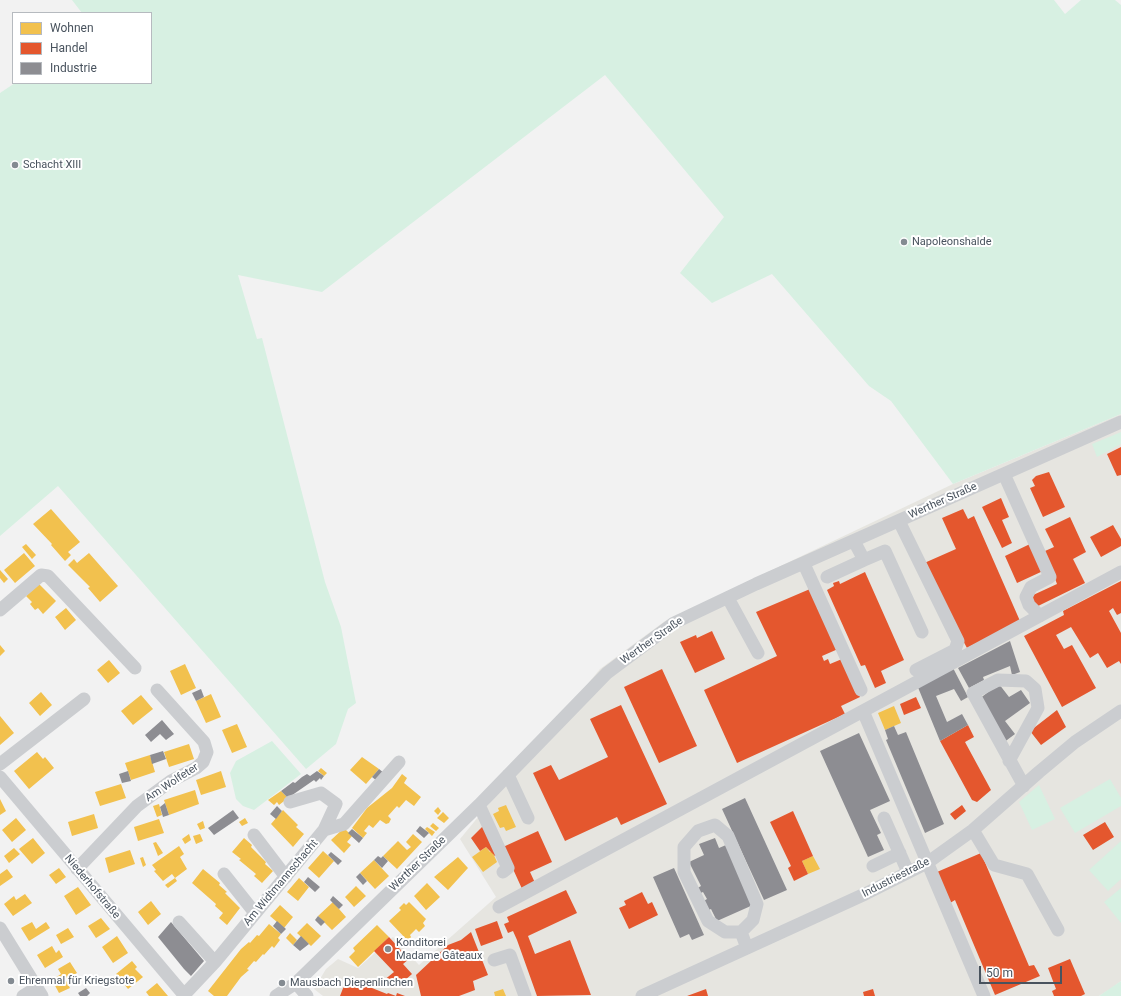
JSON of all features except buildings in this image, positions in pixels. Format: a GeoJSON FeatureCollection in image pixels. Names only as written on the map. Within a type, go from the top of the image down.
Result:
{"type":"FeatureCollection","features":[{"type":"Feature","properties":{"kind":"street","name":"Werther Straße"},"geometry":{"type":"LineString","coordinates":[[276,996],[296,984],[479,805],[607,673],[674,623],[1121,422]]}},
{"type":"Feature","properties":{"kind":"street"},"geometry":{"type":"LineString","coordinates":[[1004,474],[1050,577],[1031,587],[1026,597],[1029,605],[1040,616]]}},
{"type":"Feature","properties":{"kind":"street"},"geometry":{"type":"LineString","coordinates":[[899,521],[958,641],[955,650],[916,670]]}},
{"type":"Feature","properties":{"kind":"street"},"geometry":{"type":"LineString","coordinates":[[854,541],[864,560]]}},
{"type":"Feature","properties":{"kind":"street"},"geometry":{"type":"LineString","coordinates":[[828,577],[885,551],[922,632]]}},
{"type":"Feature","properties":{"kind":"street"},"geometry":{"type":"LineString","coordinates":[[804,564],[861,690]]}},
{"type":"Feature","properties":{"kind":"street"},"geometry":{"type":"LineString","coordinates":[[499,907],[1121,572]]}},
{"type":"Feature","properties":{"kind":"street"},"geometry":{"type":"LineString","coordinates":[[0,610],[42,575],[48,576],[135,668]]}},
{"type":"Feature","properties":{"kind":"street"},"geometry":{"type":"LineString","coordinates":[[728,598],[758,653]]}},
{"type":"Feature","properties":{"kind":"street"},"geometry":{"type":"LineString","coordinates":[[1009,761],[1038,708],[1034,689],[1026,681],[998,680],[972,693],[1009,761],[1024,786]]}},
{"type":"Feature","properties":{"kind":"street","name":"Am Wolfeter"},"geometry":{"type":"LineString","coordinates":[[77,869],[137,806],[171,781],[196,768],[203,762],[207,752],[204,742],[157,690]]}},
{"type":"Feature","properties":{"kind":"street"},"geometry":{"type":"LineString","coordinates":[[0,764],[84,699]]}},
{"type":"Feature","properties":{"kind":"street"},"geometry":{"type":"LineString","coordinates":[[864,711],[984,996]]}},
{"type":"Feature","properties":{"kind":"street","name":"Industriestraße"},"geometry":{"type":"LineString","coordinates":[[642,996],[865,894],[928,863],[973,830],[1075,742],[1121,711]]}},
{"type":"Feature","properties":{"kind":"street"},"geometry":{"type":"LineString","coordinates":[[324,830],[344,824],[399,762]]}},
{"type":"Feature","properties":{"kind":"street"},"geometry":{"type":"LineString","coordinates":[[508,775],[528,818]]}},
{"type":"Feature","properties":{"kind":"street","name":"Niederhofstraße"},"geometry":{"type":"LineString","coordinates":[[0,778],[185,995]]}},
{"type":"Feature","properties":{"kind":"street","name":"Am Widtmannschacht"},"geometry":{"type":"LineString","coordinates":[[185,995],[215,962],[324,830],[336,804],[321,793],[290,802]]}},
{"type":"Feature","properties":{"kind":"street"},"geometry":{"type":"LineString","coordinates":[[479,805],[508,868],[503,872]]}},
{"type":"Feature","properties":{"kind":"street"},"geometry":{"type":"LineString","coordinates":[[884,818],[908,872]]}},
{"type":"Feature","properties":{"kind":"street"},"geometry":{"type":"LineString","coordinates":[[715,825],[728,836],[757,904],[754,920],[741,932],[724,932],[708,921],[684,872],[684,847],[698,831],[715,825]]}},
{"type":"Feature","properties":{"kind":"street"},"geometry":{"type":"LineString","coordinates":[[973,830],[994,864],[1027,874],[1058,930]]}},
{"type":"Feature","properties":{"kind":"street"},"geometry":{"type":"LineString","coordinates":[[254,835],[286,876]]}},
{"type":"Feature","properties":{"kind":"street"},"geometry":{"type":"LineString","coordinates":[[873,866],[900,853]]}},
{"type":"Feature","properties":{"kind":"street"},"geometry":{"type":"LineString","coordinates":[[224,874],[255,914]]}},
{"type":"Feature","properties":{"kind":"street"},"geometry":{"type":"LineString","coordinates":[[179,922],[215,962]]}},
{"type":"Feature","properties":{"kind":"street"},"geometry":{"type":"LineString","coordinates":[[0,928],[39,992],[23,996]]}},
{"type":"Feature","properties":{"kind":"street"},"geometry":{"type":"LineString","coordinates":[[741,932],[747,948]]}},
{"type":"Feature","properties":{"kind":"street"},"geometry":{"type":"LineString","coordinates":[[494,960],[510,955],[525,996]]}},
{"type":"Feature","properties":{"kind":"street"},"geometry":{"type":"LineString","coordinates":[[296,984],[307,996]]}},
{"type":"Feature","properties":{"kind":"shaded area"},"geometry":{"type":"Polygon","coordinates":[[[1121,414],[1121,981],[1112,988],[1099,996],[323,996],[314,989],[326,969],[338,959],[358,968],[393,937],[419,965],[496,897],[460,839],[600,669],[665,621],[953,484],[1121,414]]]}},
{"type":"Feature","properties":{"kind":"green space"},"geometry":{"type":"Polygon","coordinates":[[[72,0],[1054,0],[1065,14],[1081,0],[1115,0],[1121,5],[1121,414],[953,484],[891,401],[869,386],[772,274],[712,303],[680,273],[724,217],[605,75],[322,292],[238,275],[257,339],[262,338],[325,582],[341,627],[356,703],[348,709],[336,744],[306,769],[58,486],[0,536],[0,93],[14,84],[152,84],[152,12],[81,12],[72,0]]]}},
{"type":"Feature","properties":{"kind":"green space"},"geometry":{"type":"Polygon","coordinates":[[[1121,432],[1121,444],[1097,457],[1092,444],[1121,432]]]}},
{"type":"Feature","properties":{"kind":"green space"},"geometry":{"type":"Polygon","coordinates":[[[272,741],[301,774],[254,810],[243,806],[236,799],[230,773],[236,761],[272,741]]]}},
{"type":"Feature","properties":{"kind":"green space"},"geometry":{"type":"Polygon","coordinates":[[[1110,779],[1121,798],[1121,806],[1075,833],[1060,808],[1110,779]]]}},
{"type":"Feature","properties":{"kind":"green space"},"geometry":{"type":"Polygon","coordinates":[[[1039,785],[1055,819],[1032,830],[1019,802],[1039,785]]]}},
{"type":"Feature","properties":{"kind":"green space"},"geometry":{"type":"Polygon","coordinates":[[[1121,841],[1121,879],[1108,891],[1089,870],[1121,841]]]}},
{"type":"Feature","properties":{"kind":"green space"},"geometry":{"type":"Polygon","coordinates":[[[1121,888],[1121,923],[1104,902],[1121,888]]]}},
{"type":"Feature","properties":{"kind":"green space"},"geometry":{"type":"Polygon","coordinates":[[[1121,981],[1121,996],[1099,996],[1121,981]]]}},
{"type":"Feature","properties":{"kind":"place","name":"Schacht XIII"},"geometry":{"type":"Point","coordinates":[15,165]}},
{"type":"Feature","properties":{"kind":"place","name":"Napoleonshalde"},"geometry":{"type":"Point","coordinates":[904,242]}},
{"type":"Feature","properties":{"kind":"place","name":"Konditorei Madame Gâteaux"},"geometry":{"type":"Point","coordinates":[388,949]}},
{"type":"Feature","properties":{"kind":"place","name":"Ehrenmal für Kriegstote"},"geometry":{"type":"Point","coordinates":[11,981]}},
{"type":"Feature","properties":{"kind":"place","name":"Mausbach Diepenlinchen"},"geometry":{"type":"Point","coordinates":[282,983]}}]}
